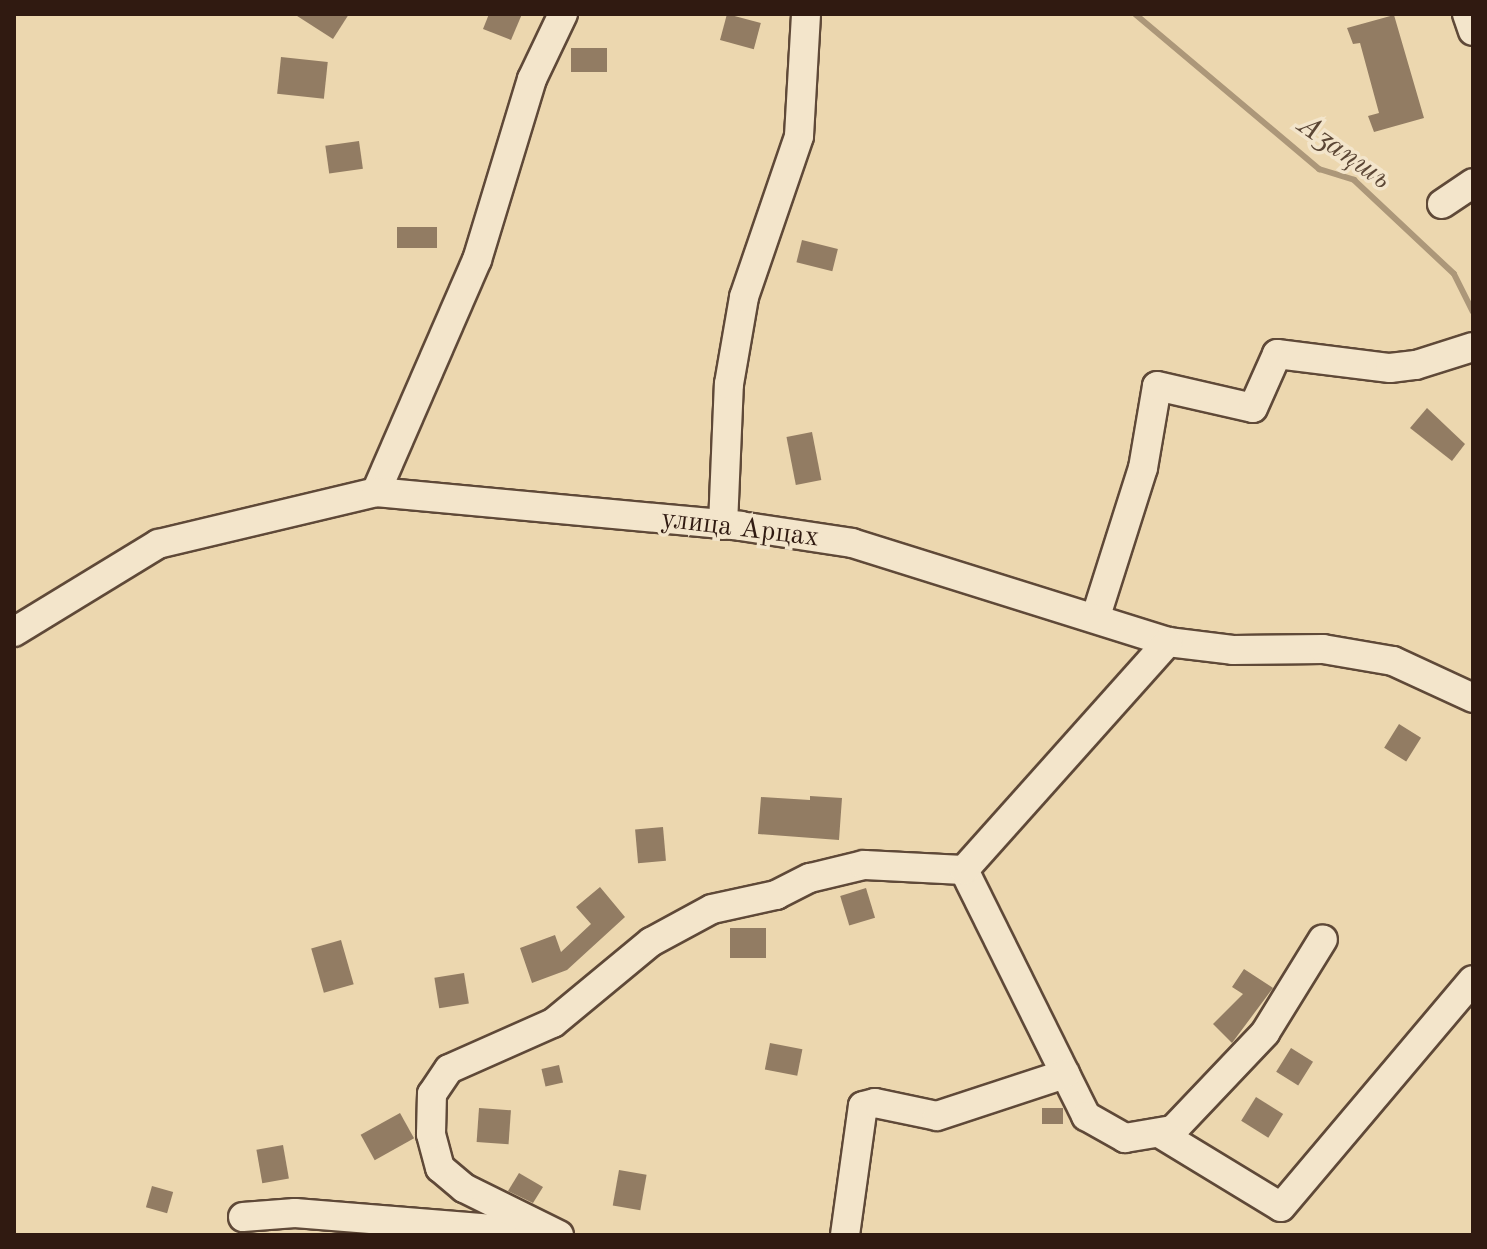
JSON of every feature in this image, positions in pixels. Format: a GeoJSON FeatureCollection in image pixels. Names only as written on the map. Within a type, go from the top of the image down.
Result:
{"type":"FeatureCollection","features":[{"type":"Feature","properties":{"kind":"street"},"geometry":{"type":"LineString","coordinates":[[376,492],[477,260],[532,79],[563,14]]}},
{"type":"Feature","properties":{"kind":"street"},"geometry":{"type":"LineString","coordinates":[[723,525],[729,384],[744,297],[799,136],[806,14]]}},
{"type":"Feature","properties":{"kind":"street"},"geometry":{"type":"LineString","coordinates":[[1467,14],[1473,31]]}},
{"type":"Feature","properties":{"kind":"street"},"geometry":{"type":"LineString","coordinates":[[1442,204],[1473,183]]}},
{"type":"Feature","properties":{"kind":"street"},"geometry":{"type":"LineString","coordinates":[[1096,616],[1143,468],[1157,386],[1253,408],[1277,354],[1390,368],[1473,347]]}},
{"type":"Feature","properties":{"kind":"street","name":"улица Арцах"},"geometry":{"type":"LineString","coordinates":[[14,632],[158,544],[376,492],[723,525],[852,543],[1096,616],[1168,642],[1233,650],[1323,649],[1393,661],[1473,698]]}},
{"type":"Feature","properties":{"kind":"street"},"geometry":{"type":"LineString","coordinates":[[964,870],[1168,642]]}},
{"type":"Feature","properties":{"kind":"street"},"geometry":{"type":"LineString","coordinates":[[558,1235],[464,1188],[440,1168],[431,1134],[432,1094],[449,1069],[553,1023],[651,942],[712,909],[776,895],[810,878],[864,865],[964,870]]}},
{"type":"Feature","properties":{"kind":"street"},"geometry":{"type":"LineString","coordinates":[[964,870],[1086,1116],[1106,1131],[1125,1138],[1173,1130],[1265,1033],[1323,939]]}},
{"type":"Feature","properties":{"kind":"street"},"geometry":{"type":"LineString","coordinates":[[1161,1134],[1281,1207],[1473,980]]}},
{"type":"Feature","properties":{"kind":"street"},"geometry":{"type":"LineString","coordinates":[[845,1235],[863,1106],[875,1103],[937,1116],[1065,1074]]}},
{"type":"Feature","properties":{"kind":"street"},"geometry":{"type":"LineString","coordinates":[[243,1217],[295,1213],[558,1235]]}},
{"type":"Feature","properties":{"kind":"building"},"geometry":{"type":"Polygon","coordinates":[[[294,14],[349,14],[333,39],[294,14]]]}},
{"type":"Feature","properties":{"kind":"building"},"geometry":{"type":"Polygon","coordinates":[[[489,14],[522,14],[511,40],[483,29],[489,14]]]}},
{"type":"Feature","properties":{"kind":"building"},"geometry":{"type":"Polygon","coordinates":[[[727,14],[761,23],[754,49],[720,40],[727,14]]]}},
{"type":"Feature","properties":{"kind":"building"},"geometry":{"type":"Polygon","coordinates":[[[1394,15],[1424,118],[1374,132],[1368,116],[1379,113],[1360,43],[1353,44],[1347,28],[1394,15]]]}},
{"type":"Feature","properties":{"kind":"building"},"geometry":{"type":"Polygon","coordinates":[[[571,48],[607,48],[607,72],[571,72],[571,48]]]}},
{"type":"Feature","properties":{"kind":"building"},"geometry":{"type":"Polygon","coordinates":[[[281,57],[328,62],[324,99],[277,94],[281,57]]]}},
{"type":"Feature","properties":{"kind":"building"},"geometry":{"type":"Polygon","coordinates":[[[359,141],[363,169],[329,173],[325,146],[359,141]]]}},
{"type":"Feature","properties":{"kind":"building"},"geometry":{"type":"Polygon","coordinates":[[[397,227],[437,227],[437,248],[397,248],[397,227]]]}},
{"type":"Feature","properties":{"kind":"building"},"geometry":{"type":"Polygon","coordinates":[[[802,240],[838,249],[832,271],[796,262],[802,240]]]}},
{"type":"Feature","properties":{"kind":"building"},"geometry":{"type":"Polygon","coordinates":[[[1427,408],[1465,444],[1452,461],[1410,428],[1427,408]]]}},
{"type":"Feature","properties":{"kind":"building"},"geometry":{"type":"Polygon","coordinates":[[[812,432],[821,480],[796,485],[786,437],[812,432]]]}},
{"type":"Feature","properties":{"kind":"building"},"geometry":{"type":"Polygon","coordinates":[[[1399,724],[1421,738],[1406,762],[1384,748],[1399,724]]]}},
{"type":"Feature","properties":{"kind":"building"},"geometry":{"type":"Polygon","coordinates":[[[810,796],[842,798],[839,840],[758,834],[761,797],[810,800],[810,796]]]}},
{"type":"Feature","properties":{"kind":"building"},"geometry":{"type":"Polygon","coordinates":[[[663,827],[666,861],[638,863],[635,829],[663,827]]]}},
{"type":"Feature","properties":{"kind":"building"},"geometry":{"type":"Polygon","coordinates":[[[600,887],[625,917],[567,970],[532,983],[520,948],[555,935],[561,952],[591,924],[576,907],[600,887]]]}},
{"type":"Feature","properties":{"kind":"building"},"geometry":{"type":"Polygon","coordinates":[[[866,888],[875,918],[849,926],[840,896],[866,888]]]}},
{"type":"Feature","properties":{"kind":"building"},"geometry":{"type":"Polygon","coordinates":[[[730,928],[766,928],[766,958],[730,958],[730,928]]]}},
{"type":"Feature","properties":{"kind":"building"},"geometry":{"type":"Polygon","coordinates":[[[341,940],[354,984],[324,993],[311,949],[341,940]]]}},
{"type":"Feature","properties":{"kind":"building"},"geometry":{"type":"Polygon","coordinates":[[[1244,969],[1273,988],[1232,1043],[1213,1024],[1243,994],[1232,987],[1244,969]]]}},
{"type":"Feature","properties":{"kind":"building"},"geometry":{"type":"Polygon","coordinates":[[[464,973],[469,1004],[439,1008],[434,978],[464,973]]]}},
{"type":"Feature","properties":{"kind":"building"},"geometry":{"type":"Polygon","coordinates":[[[770,1043],[802,1049],[797,1076],[765,1070],[770,1043]]]}},
{"type":"Feature","properties":{"kind":"building"},"geometry":{"type":"Polygon","coordinates":[[[1291,1048],[1313,1062],[1298,1086],[1276,1072],[1291,1048]]]}},
{"type":"Feature","properties":{"kind":"building"},"geometry":{"type":"Polygon","coordinates":[[[559,1065],[563,1083],[546,1087],[541,1069],[559,1065]]]}},
{"type":"Feature","properties":{"kind":"building"},"geometry":{"type":"Polygon","coordinates":[[[1256,1097],[1283,1114],[1268,1138],[1241,1121],[1256,1097]]]}},
{"type":"Feature","properties":{"kind":"building"},"geometry":{"type":"Polygon","coordinates":[[[479,1108],[511,1110],[509,1144],[477,1142],[479,1108]]]}},
{"type":"Feature","properties":{"kind":"building"},"geometry":{"type":"Polygon","coordinates":[[[1042,1108],[1063,1108],[1063,1124],[1042,1124],[1042,1108]]]}},
{"type":"Feature","properties":{"kind":"building"},"geometry":{"type":"Polygon","coordinates":[[[400,1113],[414,1138],[375,1160],[361,1135],[400,1113]]]}},
{"type":"Feature","properties":{"kind":"building"},"geometry":{"type":"Polygon","coordinates":[[[283,1145],[289,1178],[262,1183],[256,1150],[283,1145]]]}},
{"type":"Feature","properties":{"kind":"building"},"geometry":{"type":"Polygon","coordinates":[[[619,1170],[647,1175],[640,1210],[613,1205],[619,1170]]]}},
{"type":"Feature","properties":{"kind":"building"},"geometry":{"type":"Polygon","coordinates":[[[519,1173],[543,1187],[533,1203],[508,1191],[519,1173]]]}},
{"type":"Feature","properties":{"kind":"building"},"geometry":{"type":"Polygon","coordinates":[[[152,1186],[173,1192],[167,1213],[146,1207],[152,1186]]]}},
{"type":"Feature","properties":{"kind":"waterway","name":"Аӡаԥшь"},"geometry":{"type":"LineString","coordinates":[[1135,14],[1319,169],[1354,180],[1454,274],[1473,312]]}}]}
